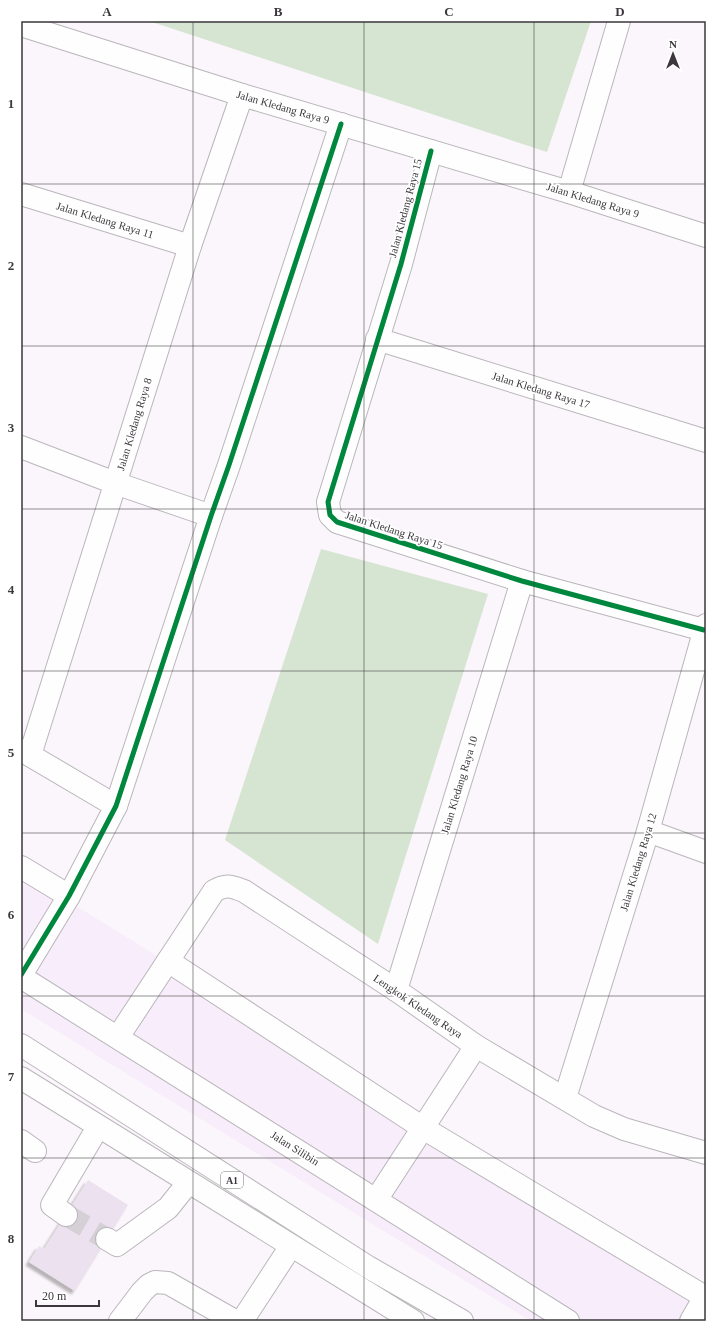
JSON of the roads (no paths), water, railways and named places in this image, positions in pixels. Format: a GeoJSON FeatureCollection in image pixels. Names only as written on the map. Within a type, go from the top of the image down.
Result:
{"type":"FeatureCollection","features":[{"type":"Feature","properties":{"kind":"street"},"geometry":{"type":"LineString","coordinates":[[570,192],[619,21]]}},
{"type":"Feature","properties":{"kind":"street","name":"Jalan Kledang Raya 9"},"geometry":{"type":"LineString","coordinates":[[21,25],[242,95],[570,192],[706,236]]}},
{"type":"Feature","properties":{"kind":"street","name":"Jalan Kledang Raya 8"},"geometry":{"type":"LineString","coordinates":[[26,752],[115,483],[190,246],[242,95]]}},
{"type":"Feature","properties":{"kind":"street"},"geometry":{"type":"LineString","coordinates":[[21,976],[69,896],[116,806],[341,124]]}},
{"type":"Feature","properties":{"kind":"street","name":"Jalan Kledang Raya 15"},"geometry":{"type":"LineString","coordinates":[[431,151],[401,264],[328,502],[330,515],[337,522],[522,581],[705,628]]}},
{"type":"Feature","properties":{"kind":"street","name":"Jalan Kledang Raya 11"},"geometry":{"type":"LineString","coordinates":[[21,194],[190,246]]}},
{"type":"Feature","properties":{"kind":"street","name":"Jalan Kledang Raya 17"},"geometry":{"type":"LineString","coordinates":[[377,339],[706,441]]}},
{"type":"Feature","properties":{"kind":"street"},"geometry":{"type":"LineString","coordinates":[[21,447],[115,483],[211,516]]}},
{"type":"Feature","properties":{"kind":"street","name":"Jalan Kledang Raya 10"},"geometry":{"type":"LineString","coordinates":[[396,990],[522,581]]}},
{"type":"Feature","properties":{"kind":"street","name":"Jalan Kledang Raya 12"},"geometry":{"type":"LineString","coordinates":[[565,1098],[648,831],[705,628]]}},
{"type":"Feature","properties":{"kind":"street"},"geometry":{"type":"LineString","coordinates":[[26,752],[116,806]]}},
{"type":"Feature","properties":{"kind":"street"},"geometry":{"type":"LineString","coordinates":[[648,831],[706,852]]}},
{"type":"Feature","properties":{"kind":"street"},"geometry":{"type":"LineString","coordinates":[[21,867],[69,896]]}},
{"type":"Feature","properties":{"kind":"street","name":"Lengkok Kledang Raya"},"geometry":{"type":"LineString","coordinates":[[118,1037],[214,891],[222,886],[232,886],[244,891],[396,990],[476,1046],[594,1116],[624,1129],[706,1153]]}},
{"type":"Feature","properties":{"kind":"street"},"geometry":{"type":"LineString","coordinates":[[168,961],[423,1128],[706,1296],[691,1321]]}},
{"type":"Feature","properties":{"kind":"street","name":"Jalan Silibin"},"geometry":{"type":"LineString","coordinates":[[21,976],[568,1321]]}},
{"type":"Feature","properties":{"kind":"street","name":"A1"},"geometry":{"type":"LineString","coordinates":[[21,1045],[368,1267],[462,1321]]}},
{"type":"Feature","properties":{"kind":"street"},"geometry":{"type":"LineString","coordinates":[[376,1200],[476,1046]]}},
{"type":"Feature","properties":{"kind":"street","name":"A1"},"geometry":{"type":"LineString","coordinates":[[21,1078],[413,1321]]}},
{"type":"Feature","properties":{"kind":"street"},"geometry":{"type":"LineString","coordinates":[[66,1214],[52,1205],[98,1127]]}},
{"type":"Feature","properties":{"kind":"street"},"geometry":{"type":"LineString","coordinates":[[107,1239],[117,1245],[168,1208],[188,1182]]}},
{"type":"Feature","properties":{"kind":"street"},"geometry":{"type":"LineString","coordinates":[[242,1321],[291,1246]]}},
{"type":"Feature","properties":{"kind":"street"},"geometry":{"type":"LineString","coordinates":[[120,1321],[142,1292],[149,1285],[155,1282],[168,1283],[235,1321]]}},
{"type":"Feature","properties":{"kind":"tunnel"},"geometry":{"type":"LineString","coordinates":[[66,1215],[107,1239]]}}]}
